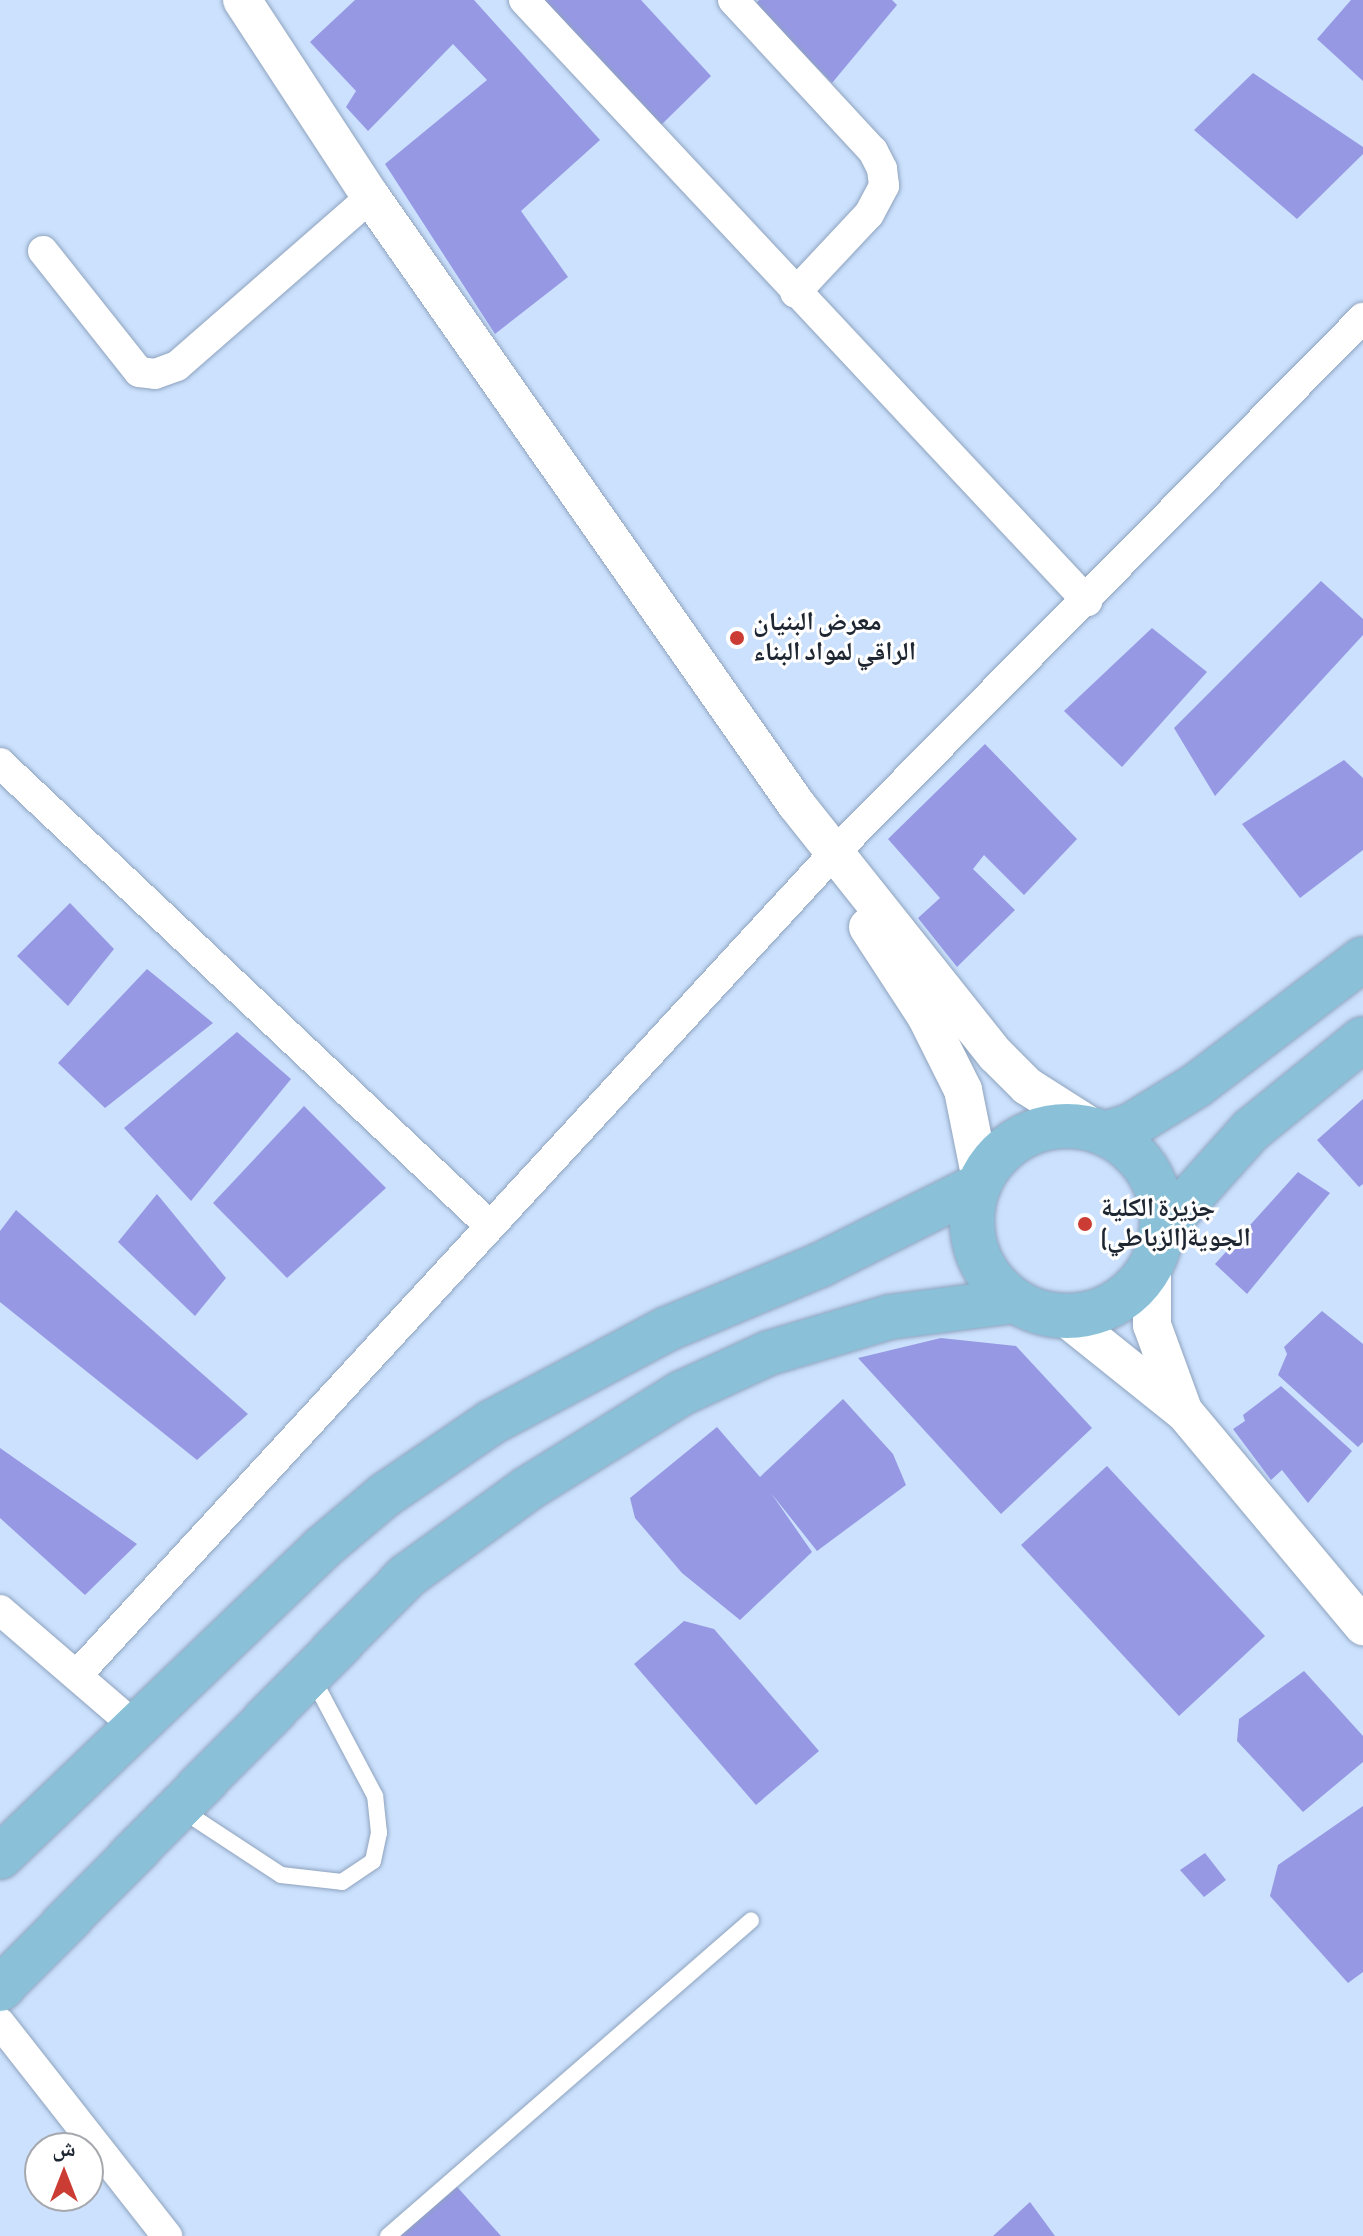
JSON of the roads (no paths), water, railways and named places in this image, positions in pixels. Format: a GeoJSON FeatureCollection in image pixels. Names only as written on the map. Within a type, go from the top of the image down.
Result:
{"type":"FeatureCollection","features":[{"type":"Feature","properties":{"kind":"main road"},"geometry":{"type":"LineString","coordinates":[[0,1857],[322,1548],[385,1495],[492,1422],[667,1329],[820,1265],[980,1183],[1002,1153],[1030,1134],[1052,1127],[1101,1132],[1132,1125],[1197,1085],[1363,959]]}},
{"type":"Feature","properties":{"kind":"main road"},"geometry":{"type":"LineString","coordinates":[[0,1989],[309,1671],[407,1576],[461,1534],[682,1393],[824,1335],[939,1308],[1014,1301],[1065,1317],[1116,1304],[1251,1130],[1363,1039]]}},
{"type":"Feature","properties":{"kind":"main road"},"geometry":{"type":"LineString","coordinates":[[1101,1132],[1143,1162],[1162,1204],[1158,1248]]}},
{"type":"Feature","properties":{"kind":"main road"},"geometry":{"type":"LineString","coordinates":[[980,1183],[973,1237],[995,1284],[1014,1301]]}},
{"type":"Feature","properties":{"kind":"street"},"geometry":{"type":"LineString","coordinates":[[242,0],[371,197],[833,857],[996,1055],[1027,1086],[1101,1132]]}},
{"type":"Feature","properties":{"kind":"street"},"geometry":{"type":"LineString","coordinates":[[524,0],[795,293],[1087,601]]}},
{"type":"Feature","properties":{"kind":"street"},"geometry":{"type":"LineString","coordinates":[[733,0],[873,151],[882,169],[884,186],[869,214],[795,293]]}},
{"type":"Feature","properties":{"kind":"street"},"geometry":{"type":"LineString","coordinates":[[43,251],[139,372],[155,374],[177,366],[371,197]]}},
{"type":"Feature","properties":{"kind":"street"},"geometry":{"type":"LineString","coordinates":[[77,1675],[833,857],[1363,318]]}},
{"type":"Feature","properties":{"kind":"street"},"geometry":{"type":"LineString","coordinates":[[0,763],[490,1226]]}},
{"type":"Feature","properties":{"kind":"street"},"geometry":{"type":"LineString","coordinates":[[833,857],[926,1016],[963,1090],[980,1183]]}},
{"type":"Feature","properties":{"kind":"street"},"geometry":{"type":"LineString","coordinates":[[1158,1248],[1149,1304],[1155,1340],[1185,1413]]}},
{"type":"Feature","properties":{"kind":"street"},"geometry":{"type":"LineString","coordinates":[[1065,1317],[1185,1413],[1363,1626]]}},
{"type":"Feature","properties":{"kind":"street"},"geometry":{"type":"LineString","coordinates":[[0,1610],[135,1726]]}},
{"type":"Feature","properties":{"kind":"street"},"geometry":{"type":"LineString","coordinates":[[0,2023],[167,2236]]}},
{"type":"Feature","properties":{"kind":"lane"},"geometry":{"type":"LineString","coordinates":[[178,1806],[281,1875],[342,1882],[373,1861],[379,1833],[375,1796],[309,1671]]}},
{"type":"Feature","properties":{"kind":"lane"},"geometry":{"type":"LineString","coordinates":[[388,2236],[751,1920]]}},
{"type":"Feature","properties":{"kind":"place","name":"معرض البنيان الراقي لمواد البناء"},"geometry":{"type":"Point","coordinates":[737,638]}},
{"type":"Feature","properties":{"kind":"place","name":"جزيرة الكلية الجوية(الزباطي)"},"geometry":{"type":"Point","coordinates":[1085,1224]}}]}
